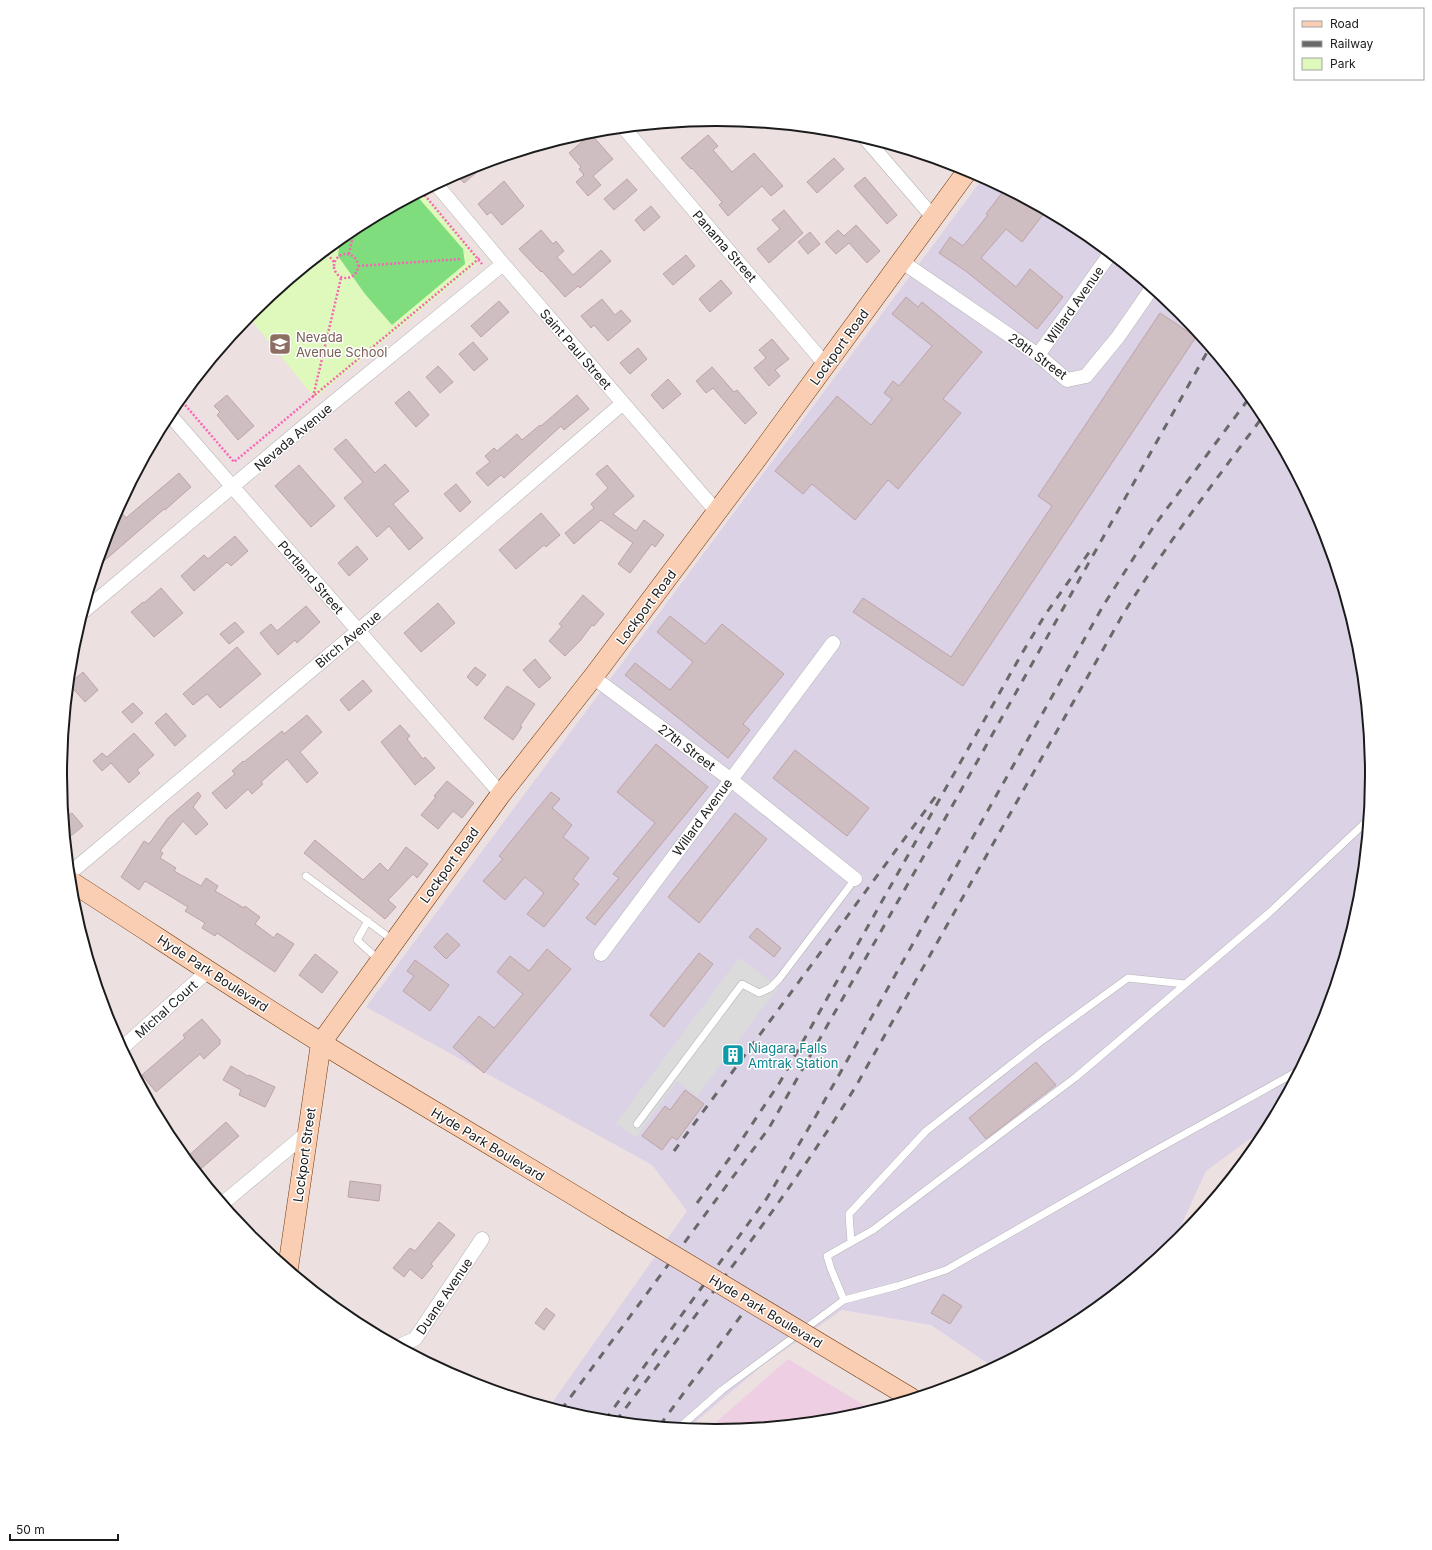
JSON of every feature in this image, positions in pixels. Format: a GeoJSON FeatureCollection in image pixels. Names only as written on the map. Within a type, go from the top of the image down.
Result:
{"type":"FeatureCollection","features":[{"type":"Feature","properties":{"kind":"street","name":"Panama Street"},"geometry":{"type":"LineString","coordinates":[[628,132],[825,364]]}},
{"type":"Feature","properties":{"kind":"street"},"geometry":{"type":"LineString","coordinates":[[871,145],[933,217]]}},
{"type":"Feature","properties":{"kind":"street","name":"Lockport Road"},"geometry":{"type":"LineString","coordinates":[[321,1043],[501,794],[593,676],[717,512],[964,175]]}},
{"type":"Feature","properties":{"kind":"street","name":"Saint Paul Street"},"geometry":{"type":"LineString","coordinates":[[439,188],[502,264],[717,512]]}},
{"type":"Feature","properties":{"kind":"street","name":"Willard Avenue"},"geometry":{"type":"LineString","coordinates":[[1038,355],[1108,257]]}},
{"type":"Feature","properties":{"kind":"street","name":"29th Street"},"geometry":{"type":"LineString","coordinates":[[901,262],[1038,355],[1067,380],[1086,376],[1118,337],[1149,292]]}},
{"type":"Feature","properties":{"kind":"street","name":"Nevada Avenue"},"geometry":{"type":"LineString","coordinates":[[89,607],[502,264]]}},
{"type":"Feature","properties":{"kind":"street","name":"Birch Avenue"},"geometry":{"type":"LineString","coordinates":[[74,869],[358,631],[623,403]]}},
{"type":"Feature","properties":{"kind":"street","name":"Portland Street"},"geometry":{"type":"LineString","coordinates":[[173,419],[501,794]]}},
{"type":"Feature","properties":{"kind":"street","name":"Willard Avenue"},"geometry":{"type":"LineString","coordinates":[[601,954],[730,779],[833,643]]}},
{"type":"Feature","properties":{"kind":"street","name":"27th Street"},"geometry":{"type":"LineString","coordinates":[[593,676],[730,779],[855,879]]}},
{"type":"Feature","properties":{"kind":"street","name":"Hyde Park Boulevard"},"geometry":{"type":"LineString","coordinates":[[76,884],[321,1043],[907,1395]]}},
{"type":"Feature","properties":{"kind":"street","name":"Michal Court"},"geometry":{"type":"LineString","coordinates":[[126,1044],[209,970]]}},
{"type":"Feature","properties":{"kind":"street","name":"Lockport Street"},"geometry":{"type":"LineString","coordinates":[[289,1263],[306,1133],[321,1043]]}},
{"type":"Feature","properties":{"kind":"street"},"geometry":{"type":"LineString","coordinates":[[226,1201],[306,1133]]}},
{"type":"Feature","properties":{"kind":"street","name":"Duane Avenue"},"geometry":{"type":"LineString","coordinates":[[404,1344],[414,1339],[482,1239]]}},
{"type":"Feature","properties":{"kind":"lane"},"geometry":{"type":"LineString","coordinates":[[844,1300],[827,1256],[873,1230],[1076,1077],[1269,913],[1363,825]]}},
{"type":"Feature","properties":{"kind":"lane"},"geometry":{"type":"LineString","coordinates":[[306,876],[394,941]]}},
{"type":"Feature","properties":{"kind":"lane"},"geometry":{"type":"LineString","coordinates":[[637,1124],[742,984],[759,993],[770,988],[779,979],[855,879]]}},
{"type":"Feature","properties":{"kind":"lane"},"geometry":{"type":"LineString","coordinates":[[368,922],[357,940],[380,961]]}},
{"type":"Feature","properties":{"kind":"lane"},"geometry":{"type":"LineString","coordinates":[[851,1242],[849,1214],[926,1131],[1034,1047],[1128,978],[1186,984]]}},
{"type":"Feature","properties":{"kind":"lane"},"geometry":{"type":"LineString","coordinates":[[685,1423],[722,1390],[844,1300],[897,1286],[946,1270],[1291,1075]]}},
{"type":"Feature","properties":{"kind":"path"},"geometry":{"type":"LineString","coordinates":[[425,195],[484,266]]}},
{"type":"Feature","properties":{"kind":"path"},"geometry":{"type":"LineString","coordinates":[[349,254],[353,236]]}},
{"type":"Feature","properties":{"kind":"path"},"geometry":{"type":"LineString","coordinates":[[334,262],[341,255],[349,254],[355,259],[358,266],[355,274],[341,278]]}},
{"type":"Feature","properties":{"kind":"path"},"geometry":{"type":"LineString","coordinates":[[328,255],[334,262],[335,272],[341,278]]}},
{"type":"Feature","properties":{"kind":"path"},"geometry":{"type":"LineString","coordinates":[[184,403],[234,462],[483,256]]}},
{"type":"Feature","properties":{"kind":"path"},"geometry":{"type":"LineString","coordinates":[[358,266],[462,259]]}},
{"type":"Feature","properties":{"kind":"path"},"geometry":{"type":"LineString","coordinates":[[313,397],[341,278]]}},
{"type":"Feature","properties":{"kind":"shaded area"},"geometry":{"type":"Polygon","coordinates":[[[980,182],[1040,213],[1077,235],[1144,287],[1175,316],[1204,347],[1256,414],[1298,488],[1316,527],[1331,566],[1353,648],[1364,733],[1365,775],[1364,817],[1353,902],[1331,984],[1316,1023],[1278,1100],[1258,1133],[1206,1171],[1179,1230],[1175,1234],[1144,1263],[1077,1315],[1040,1337],[988,1364],[931,1325],[842,1310],[763,1365],[693,1423],[674,1423],[589,1412],[552,1403],[687,1211],[652,1165],[366,1007],[980,182]]]}},
{"type":"Feature","properties":{"kind":"shaded area"},"geometry":{"type":"Polygon","coordinates":[[[739,958],[778,987],[697,1096],[677,1081],[636,1138],[616,1123],[739,958]]]}},
{"type":"Feature","properties":{"kind":"shaded area"},"geometry":{"type":"Polygon","coordinates":[[[788,1359],[866,1406],[843,1412],[758,1423],[714,1424],[788,1359]]]}},
{"type":"Feature","properties":{"kind":"green space"},"geometry":{"type":"Polygon","coordinates":[[[425,195],[480,261],[315,398],[252,321],[288,287],[355,235],[425,195]]]}},
{"type":"Feature","properties":{"kind":"green space"},"geometry":{"type":"Polygon","coordinates":[[[419,198],[463,249],[465,264],[392,325],[365,294],[338,256],[339,247],[355,235],[419,198]]]}},
{"type":"Feature","properties":{"kind":"building"},"geometry":{"type":"Polygon","coordinates":[[[708,135],[718,146],[713,150],[732,172],[754,153],[783,186],[771,196],[762,186],[728,216],[719,205],[722,202],[692,168],[691,169],[681,158],[708,135]]]}},
{"type":"Feature","properties":{"kind":"building"},"geometry":{"type":"Polygon","coordinates":[[[594,137],[613,159],[593,176],[601,185],[588,196],[576,182],[584,175],[579,169],[581,167],[569,153],[585,139],[594,137]]]}},
{"type":"Feature","properties":{"kind":"building"},"geometry":{"type":"Polygon","coordinates":[[[834,158],[844,169],[817,193],[807,182],[834,158]]]}},
{"type":"Feature","properties":{"kind":"building"},"geometry":{"type":"Polygon","coordinates":[[[478,171],[464,183],[460,179],[478,171]]]}},
{"type":"Feature","properties":{"kind":"building"},"geometry":{"type":"Polygon","coordinates":[[[865,177],[897,215],[887,224],[854,186],[865,177]]]}},
{"type":"Feature","properties":{"kind":"building"},"geometry":{"type":"Polygon","coordinates":[[[627,179],[637,190],[614,210],[604,199],[627,179]]]}},
{"type":"Feature","properties":{"kind":"building"},"geometry":{"type":"Polygon","coordinates":[[[504,181],[524,206],[502,225],[491,212],[487,215],[478,204],[504,181]]]}},
{"type":"Feature","properties":{"kind":"building"},"geometry":{"type":"Polygon","coordinates":[[[1002,193],[1043,215],[1022,242],[1006,229],[981,258],[1016,287],[1030,269],[1063,297],[1037,329],[967,272],[939,253],[950,237],[963,246],[988,215],[986,214],[1002,193]]]}},
{"type":"Feature","properties":{"kind":"building"},"geometry":{"type":"Polygon","coordinates":[[[651,206],[660,217],[644,231],[635,220],[651,206]]]}},
{"type":"Feature","properties":{"kind":"building"},"geometry":{"type":"Polygon","coordinates":[[[784,210],[803,233],[769,263],[757,249],[780,229],[772,220],[784,210]]]}},
{"type":"Feature","properties":{"kind":"building"},"geometry":{"type":"Polygon","coordinates":[[[856,225],[880,251],[867,263],[849,243],[836,254],[825,242],[838,230],[844,236],[856,225]]]}},
{"type":"Feature","properties":{"kind":"building"},"geometry":{"type":"Polygon","coordinates":[[[541,230],[553,244],[556,241],[564,251],[557,257],[573,275],[601,250],[611,261],[580,288],[578,286],[565,297],[542,271],[541,272],[519,249],[541,230]]]}},
{"type":"Feature","properties":{"kind":"building"},"geometry":{"type":"Polygon","coordinates":[[[810,232],[820,244],[808,254],[798,242],[810,232]]]}},
{"type":"Feature","properties":{"kind":"building"},"geometry":{"type":"Polygon","coordinates":[[[686,255],[695,266],[673,285],[663,274],[686,255]]]}},
{"type":"Feature","properties":{"kind":"building"},"geometry":{"type":"Polygon","coordinates":[[[721,280],[732,293],[710,312],[699,299],[721,280]]]}},
{"type":"Feature","properties":{"kind":"building"},"geometry":{"type":"Polygon","coordinates":[[[906,297],[918,307],[922,302],[982,352],[943,399],[961,413],[898,489],[888,480],[855,520],[812,484],[803,494],[775,471],[837,396],[871,425],[892,399],[884,393],[893,381],[899,386],[932,346],[892,314],[906,297]]]}},
{"type":"Feature","properties":{"kind":"building"},"geometry":{"type":"Polygon","coordinates":[[[602,299],[615,315],[621,310],[631,321],[608,341],[594,325],[591,328],[581,316],[602,299]]]}},
{"type":"Feature","properties":{"kind":"building"},"geometry":{"type":"Polygon","coordinates":[[[499,301],[509,312],[481,337],[471,326],[499,301]]]}},
{"type":"Feature","properties":{"kind":"building"},"geometry":{"type":"Polygon","coordinates":[[[1160,313],[1192,335],[1195,338],[963,686],[853,612],[863,598],[951,657],[1052,506],[1038,496],[1160,313]]]}},
{"type":"Feature","properties":{"kind":"building"},"geometry":{"type":"Polygon","coordinates":[[[772,339],[789,359],[775,370],[780,376],[769,386],[754,368],[766,358],[759,350],[772,339]]]}},
{"type":"Feature","properties":{"kind":"building"},"geometry":{"type":"Polygon","coordinates":[[[473,342],[488,359],[474,371],[459,354],[473,342]]]}},
{"type":"Feature","properties":{"kind":"building"},"geometry":{"type":"Polygon","coordinates":[[[638,348],[647,359],[630,374],[620,363],[638,348]]]}},
{"type":"Feature","properties":{"kind":"building"},"geometry":{"type":"Polygon","coordinates":[[[438,366],[453,382],[440,393],[426,377],[438,366]]]}},
{"type":"Feature","properties":{"kind":"building"},"geometry":{"type":"Polygon","coordinates":[[[712,367],[734,392],[737,390],[757,413],[745,424],[713,388],[706,393],[696,381],[712,367]]]}},
{"type":"Feature","properties":{"kind":"building"},"geometry":{"type":"Polygon","coordinates":[[[668,379],[681,394],[663,409],[651,395],[668,379]]]}},
{"type":"Feature","properties":{"kind":"building"},"geometry":{"type":"Polygon","coordinates":[[[409,391],[429,415],[416,427],[395,403],[409,391]]]}},
{"type":"Feature","properties":{"kind":"building"},"geometry":{"type":"Polygon","coordinates":[[[227,395],[254,426],[238,440],[217,415],[220,412],[214,406],[227,395]]]}},
{"type":"Feature","properties":{"kind":"building"},"geometry":{"type":"Polygon","coordinates":[[[577,395],[589,409],[564,430],[561,426],[504,478],[501,475],[488,486],[476,473],[490,462],[485,456],[494,448],[497,451],[517,434],[522,440],[577,395]]]}},
{"type":"Feature","properties":{"kind":"building"},"geometry":{"type":"Polygon","coordinates":[[[346,439],[375,473],[385,464],[409,491],[393,504],[423,538],[409,550],[389,526],[377,537],[344,498],[363,482],[334,449],[346,439]]]}},
{"type":"Feature","properties":{"kind":"building"},"geometry":{"type":"Polygon","coordinates":[[[299,465],[335,506],[311,527],[275,486],[299,465]]]}},
{"type":"Feature","properties":{"kind":"building"},"geometry":{"type":"Polygon","coordinates":[[[607,465],[634,496],[613,514],[636,531],[644,520],[664,535],[655,547],[652,544],[630,573],[618,564],[633,543],[601,520],[574,544],[565,533],[594,508],[591,504],[608,488],[596,474],[607,465]]]}},
{"type":"Feature","properties":{"kind":"building"},"geometry":{"type":"Polygon","coordinates":[[[179,473],[191,487],[102,562],[122,513],[126,518],[179,473]]]}},
{"type":"Feature","properties":{"kind":"building"},"geometry":{"type":"Polygon","coordinates":[[[456,484],[471,502],[460,512],[444,494],[456,484]]]}},
{"type":"Feature","properties":{"kind":"building"},"geometry":{"type":"Polygon","coordinates":[[[541,513],[560,535],[546,547],[544,545],[516,569],[499,550],[541,513]]]}},
{"type":"Feature","properties":{"kind":"building"},"geometry":{"type":"Polygon","coordinates":[[[235,536],[248,551],[231,566],[227,562],[194,591],[181,576],[204,555],[208,559],[235,536]]]}},
{"type":"Feature","properties":{"kind":"building"},"geometry":{"type":"Polygon","coordinates":[[[357,546],[368,559],[349,576],[338,563],[357,546]]]}},
{"type":"Feature","properties":{"kind":"building"},"geometry":{"type":"Polygon","coordinates":[[[161,588],[183,613],[154,637],[131,612],[161,588]]]}},
{"type":"Feature","properties":{"kind":"building"},"geometry":{"type":"Polygon","coordinates":[[[583,595],[604,614],[594,626],[592,625],[580,641],[565,656],[549,641],[562,626],[559,624],[583,595]]]}},
{"type":"Feature","properties":{"kind":"building"},"geometry":{"type":"Polygon","coordinates":[[[438,603],[455,623],[421,652],[404,633],[438,603]]]}},
{"type":"Feature","properties":{"kind":"building"},"geometry":{"type":"Polygon","coordinates":[[[306,606],[320,622],[297,643],[295,640],[278,655],[260,633],[271,624],[277,631],[306,606]]]}},
{"type":"Feature","properties":{"kind":"building"},"geometry":{"type":"Polygon","coordinates":[[[670,616],[705,644],[722,624],[784,674],[743,724],[750,730],[728,758],[625,675],[635,663],[670,690],[693,662],[657,632],[670,616]]]}},
{"type":"Feature","properties":{"kind":"building"},"geometry":{"type":"Polygon","coordinates":[[[235,622],[244,632],[229,644],[220,634],[235,622]]]}},
{"type":"Feature","properties":{"kind":"building"},"geometry":{"type":"Polygon","coordinates":[[[237,647],[261,674],[220,708],[207,694],[193,705],[183,694],[237,647]]]}},
{"type":"Feature","properties":{"kind":"building"},"geometry":{"type":"Polygon","coordinates":[[[535,659],[551,678],[539,688],[523,670],[535,659]]]}},
{"type":"Feature","properties":{"kind":"building"},"geometry":{"type":"Polygon","coordinates":[[[475,667],[486,675],[477,686],[467,677],[475,667]]]}},
{"type":"Feature","properties":{"kind":"building"},"geometry":{"type":"Polygon","coordinates":[[[83,672],[98,690],[85,702],[73,689],[75,679],[83,672]]]}},
{"type":"Feature","properties":{"kind":"building"},"geometry":{"type":"Polygon","coordinates":[[[363,680],[372,691],[349,711],[340,700],[363,680]]]}},
{"type":"Feature","properties":{"kind":"building"},"geometry":{"type":"Polygon","coordinates":[[[507,686],[535,704],[520,726],[522,727],[513,740],[484,718],[507,686]]]}},
{"type":"Feature","properties":{"kind":"building"},"geometry":{"type":"Polygon","coordinates":[[[133,703],[143,713],[132,723],[122,712],[133,703]]]}},
{"type":"Feature","properties":{"kind":"building"},"geometry":{"type":"Polygon","coordinates":[[[166,713],[186,736],[175,746],[155,723],[166,713]]]}},
{"type":"Feature","properties":{"kind":"building"},"geometry":{"type":"Polygon","coordinates":[[[307,715],[322,732],[300,752],[318,773],[307,783],[287,759],[261,782],[263,784],[252,794],[248,789],[226,809],[212,793],[235,774],[232,771],[243,761],[244,762],[282,731],[284,734],[307,715]]]}},
{"type":"Feature","properties":{"kind":"building"},"geometry":{"type":"Polygon","coordinates":[[[400,725],[410,736],[407,739],[423,759],[425,757],[435,768],[415,785],[381,742],[400,725]]]}},
{"type":"Feature","properties":{"kind":"building"},"geometry":{"type":"Polygon","coordinates":[[[134,733],[154,755],[137,770],[140,773],[129,783],[111,763],[102,771],[93,761],[102,753],[107,757],[134,733]]]}},
{"type":"Feature","properties":{"kind":"building"},"geometry":{"type":"Polygon","coordinates":[[[656,744],[708,787],[595,925],[586,918],[619,878],[613,874],[655,823],[617,792],[656,744]]]}},
{"type":"Feature","properties":{"kind":"building"},"geometry":{"type":"Polygon","coordinates":[[[795,750],[869,808],[847,836],[773,778],[795,750]]]}},
{"type":"Feature","properties":{"kind":"building"},"geometry":{"type":"Polygon","coordinates":[[[447,781],[474,803],[462,818],[453,811],[438,829],[421,815],[436,797],[434,796],[447,781]]]}},
{"type":"Feature","properties":{"kind":"building"},"geometry":{"type":"Polygon","coordinates":[[[198,792],[201,796],[193,807],[208,824],[196,835],[183,821],[160,851],[163,853],[160,858],[176,868],[174,871],[201,886],[206,878],[218,886],[215,891],[244,908],[245,906],[260,917],[255,924],[274,938],[277,933],[294,944],[275,972],[217,933],[215,936],[202,928],[205,923],[185,911],[188,907],[145,881],[139,890],[121,877],[144,841],[149,844],[168,818],[198,792]]]}},
{"type":"Feature","properties":{"kind":"building"},"geometry":{"type":"Polygon","coordinates":[[[551,792],[560,799],[552,808],[572,825],[563,837],[589,858],[573,879],[579,884],[544,927],[527,914],[544,893],[525,877],[505,900],[483,881],[503,859],[499,856],[551,792]]]}},
{"type":"Feature","properties":{"kind":"building"},"geometry":{"type":"Polygon","coordinates":[[[72,813],[83,826],[70,836],[68,817],[72,813]]]}},
{"type":"Feature","properties":{"kind":"building"},"geometry":{"type":"Polygon","coordinates":[[[735,813],[767,839],[699,923],[668,897],[735,813]]]}},
{"type":"Feature","properties":{"kind":"building"},"geometry":{"type":"Polygon","coordinates":[[[315,840],[363,880],[380,863],[388,871],[406,847],[428,864],[417,878],[413,874],[388,900],[396,907],[385,919],[304,853],[315,840]]]}},
{"type":"Feature","properties":{"kind":"building"},"geometry":{"type":"Polygon","coordinates":[[[757,928],[781,948],[774,957],[749,937],[757,928]]]}},
{"type":"Feature","properties":{"kind":"building"},"geometry":{"type":"Polygon","coordinates":[[[447,933],[460,945],[446,959],[434,947],[447,933]]]}},
{"type":"Feature","properties":{"kind":"building"},"geometry":{"type":"Polygon","coordinates":[[[547,949],[571,969],[484,1073],[453,1047],[479,1016],[494,1028],[523,994],[497,972],[510,956],[529,971],[547,949]]]}},
{"type":"Feature","properties":{"kind":"building"},"geometry":{"type":"Polygon","coordinates":[[[699,953],[713,964],[664,1027],[650,1015],[699,953]]]}},
{"type":"Feature","properties":{"kind":"building"},"geometry":{"type":"Polygon","coordinates":[[[315,954],[338,972],[322,993],[299,975],[315,954]]]}},
{"type":"Feature","properties":{"kind":"building"},"geometry":{"type":"Polygon","coordinates":[[[415,960],[449,985],[430,1011],[403,991],[414,976],[407,971],[415,960]]]}},
{"type":"Feature","properties":{"kind":"building"},"geometry":{"type":"Polygon","coordinates":[[[202,1019],[220,1040],[220,1044],[204,1059],[200,1054],[156,1092],[142,1075],[185,1038],[183,1035],[202,1019]]]}},
{"type":"Feature","properties":{"kind":"building"},"geometry":{"type":"Polygon","coordinates":[[[1036,1062],[1056,1085],[986,1139],[969,1118],[1036,1062]]]}},
{"type":"Feature","properties":{"kind":"building"},"geometry":{"type":"Polygon","coordinates":[[[231,1066],[248,1076],[249,1075],[275,1087],[265,1107],[239,1095],[241,1090],[223,1080],[231,1066]]]}},
{"type":"Feature","properties":{"kind":"building","name":"Niagara Falls Amtrak Station"},"geometry":{"type":"Polygon","coordinates":[[[685,1090],[704,1104],[677,1140],[672,1137],[662,1150],[642,1136],[665,1106],[670,1110],[685,1090]]]}},
{"type":"Feature","properties":{"kind":"building"},"geometry":{"type":"Polygon","coordinates":[[[226,1122],[239,1136],[200,1169],[190,1155],[226,1122]]]}},
{"type":"Feature","properties":{"kind":"building"},"geometry":{"type":"Polygon","coordinates":[[[350,1181],[381,1185],[379,1201],[348,1197],[350,1181]]]}},
{"type":"Feature","properties":{"kind":"building"},"geometry":{"type":"Polygon","coordinates":[[[439,1222],[455,1235],[431,1264],[433,1266],[422,1279],[410,1269],[404,1277],[393,1268],[410,1248],[415,1251],[439,1222]]]}},
{"type":"Feature","properties":{"kind":"building"},"geometry":{"type":"Polygon","coordinates":[[[943,1294],[962,1306],[950,1324],[931,1313],[943,1294]]]}},
{"type":"Feature","properties":{"kind":"building"},"geometry":{"type":"Polygon","coordinates":[[[546,1308],[555,1315],[544,1330],[535,1323],[546,1308]]]}},
{"type":"Feature","properties":{"kind":"railway"},"geometry":{"type":"LineString","coordinates":[[564,1406],[769,1128],[1208,351]]}},
{"type":"Feature","properties":{"kind":"railway"},"geometry":{"type":"LineString","coordinates":[[609,1415],[767,1198],[817,1114],[1103,606],[1154,526],[1247,401]]}},
{"type":"Feature","properties":{"kind":"railway"},"geometry":{"type":"LineString","coordinates":[[619,1416],[740,1256],[800,1172],[856,1086],[1122,616],[1173,539],[1260,421]]}},
{"type":"Feature","properties":{"kind":"railway"},"geometry":{"type":"LineString","coordinates":[[697,1203],[729,1159],[780,1082],[1021,655],[1045,615],[1090,551]]}},
{"type":"Feature","properties":{"kind":"railway"},"geometry":{"type":"LineString","coordinates":[[674,1151],[936,796]]}},
{"type":"Feature","properties":{"kind":"railway"},"geometry":{"type":"LineString","coordinates":[[662,1422],[746,1309]]}},
{"type":"Feature","properties":{"kind":"place","name":"Nevada Avenue School"},"geometry":{"type":"Point","coordinates":[280,344]}},
{"type":"Feature","properties":{"kind":"place","name":"Niagara Falls Amtrak Station"},"geometry":{"type":"Point","coordinates":[733,1055]}}]}
